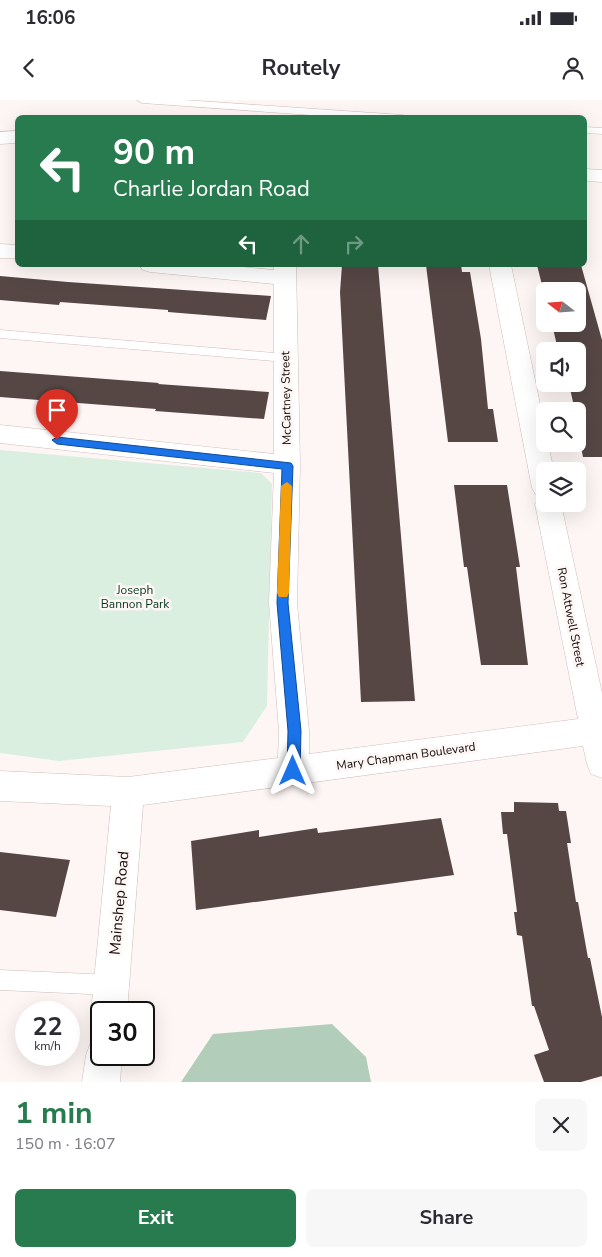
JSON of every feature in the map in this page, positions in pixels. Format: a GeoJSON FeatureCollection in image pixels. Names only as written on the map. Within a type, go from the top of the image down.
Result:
{"type":"FeatureCollection","features":[{"type":"Feature","properties":{"kind":"street"},"geometry":{"type":"LineString","coordinates":[[0,138],[15,137]]}},
{"type":"Feature","properties":{"kind":"street"},"geometry":{"type":"LineString","coordinates":[[587,175],[602,176]]}},
{"type":"Feature","properties":{"kind":"street"},"geometry":{"type":"LineString","coordinates":[[0,251],[15,252]]}},
{"type":"Feature","properties":{"kind":"street"},"geometry":{"type":"LineString","coordinates":[[195,267],[285,271]]}},
{"type":"Feature","properties":{"kind":"street"},"geometry":{"type":"LineString","coordinates":[[500,267],[540,462]]}},
{"type":"Feature","properties":{"kind":"street","name":"McCartney Street"},"geometry":{"type":"LineString","coordinates":[[285,271],[287,466],[283,603],[294,731],[293,771]]}},
{"type":"Feature","properties":{"kind":"street"},"geometry":{"type":"LineString","coordinates":[[0,434],[287,466]]}},
{"type":"Feature","properties":{"kind":"street","name":"Ron Attwell Street"},"geometry":{"type":"LineString","coordinates":[[550,512],[599,730],[602,764]]}},
{"type":"Feature","properties":{"kind":"street","name":"Mary Chapman Boulevard"},"geometry":{"type":"LineString","coordinates":[[0,786],[128,792],[599,730]]}},
{"type":"Feature","properties":{"kind":"street","name":"Mainshep Road"},"geometry":{"type":"LineString","coordinates":[[110,999],[128,792]]}},
{"type":"Feature","properties":{"kind":"street"},"geometry":{"type":"LineString","coordinates":[[101,1082],[103,1066]]}},
{"type":"Feature","properties":{"kind":"lane"},"geometry":{"type":"LineString","coordinates":[[142,100],[360,115]]}},
{"type":"Feature","properties":{"kind":"lane"},"geometry":{"type":"LineString","coordinates":[[587,130],[602,131]]}},
{"type":"Feature","properties":{"kind":"lane"},"geometry":{"type":"LineString","coordinates":[[0,334],[286,358]]}},
{"type":"Feature","properties":{"kind":"lane"},"geometry":{"type":"LineString","coordinates":[[0,980],[64,981],[110,999]]}},
{"type":"Feature","properties":{"kind":"green space","name":"Joseph Bannon Park"},"geometry":{"type":"Polygon","coordinates":[[[0,450],[261,473],[272,484],[267,706],[243,742],[59,761],[0,753],[0,450]]]}},
{"type":"Feature","properties":{"kind":"shaded area"},"geometry":{"type":"Polygon","coordinates":[[[332,1024],[366,1057],[371,1082],[181,1082],[213,1034],[332,1024]]]}},
{"type":"Feature","properties":{"kind":"building"},"geometry":{"type":"Polygon","coordinates":[[[342,267],[378,267],[415,701],[361,702],[340,292],[342,267]]]}},
{"type":"Feature","properties":{"kind":"building"},"geometry":{"type":"Polygon","coordinates":[[[426,267],[461,267],[462,272],[470,272],[481,339],[488,409],[493,409],[498,442],[448,442],[426,267]]]}},
{"type":"Feature","properties":{"kind":"building"},"geometry":{"type":"Polygon","coordinates":[[[538,267],[582,267],[586,282],[541,282],[538,267]]]}},
{"type":"Feature","properties":{"kind":"building"},"geometry":{"type":"Polygon","coordinates":[[[0,276],[271,296],[266,320],[60,302],[59,305],[0,300],[0,276]]]}},
{"type":"Feature","properties":{"kind":"building"},"geometry":{"type":"Polygon","coordinates":[[[586,283],[602,340],[602,457],[583,457],[582,452],[586,452],[586,402],[573,402],[571,392],[586,392],[586,342],[556,342],[554,332],[586,332],[586,283]]]}},
{"type":"Feature","properties":{"kind":"building"},"geometry":{"type":"Polygon","coordinates":[[[0,371],[269,392],[264,419],[155,411],[156,409],[0,397],[0,371]]]}},
{"type":"Feature","properties":{"kind":"building"},"geometry":{"type":"Polygon","coordinates":[[[454,485],[507,485],[520,567],[516,567],[528,665],[481,665],[467,567],[464,567],[454,485]]]}},
{"type":"Feature","properties":{"kind":"building"},"geometry":{"type":"Polygon","coordinates":[[[514,802],[558,803],[559,811],[566,811],[571,843],[567,843],[576,902],[578,902],[588,958],[590,958],[602,1017],[602,1076],[581,1082],[544,1082],[534,1055],[549,1050],[534,1006],[532,1006],[522,936],[517,935],[514,912],[517,912],[507,834],[503,834],[501,812],[514,812],[514,802]]]}},
{"type":"Feature","properties":{"kind":"building"},"geometry":{"type":"Polygon","coordinates":[[[441,818],[454,875],[196,910],[191,841],[259,830],[259,837],[317,828],[318,833],[441,818]]]}},
{"type":"Feature","properties":{"kind":"building"},"geometry":{"type":"Polygon","coordinates":[[[0,852],[70,860],[56,917],[0,910],[0,852]]]}},
{"type":"Feature","properties":{"kind":"slow traffic"},"geometry":{"type":"LineString","coordinates":[[283,593],[287,486]]}},
{"type":"Feature","properties":{"kind":"route"},"geometry":{"type":"LineString","coordinates":[[57,440],[287,466],[283,603],[294,731],[293,771]]}}]}
